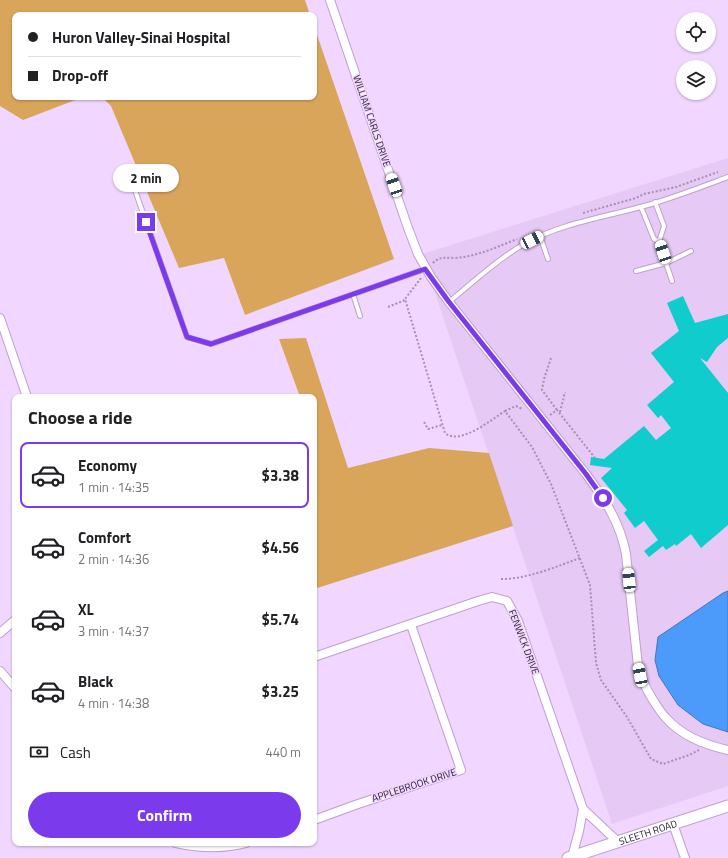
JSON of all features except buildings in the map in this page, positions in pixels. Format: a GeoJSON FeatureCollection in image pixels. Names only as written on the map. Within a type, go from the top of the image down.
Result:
{"type":"FeatureCollection","features":[{"type":"Feature","properties":{"kind":"street","name":"WILLIAM CARLS DRIVE"},"geometry":{"type":"LineString","coordinates":[[330,0],[408,228],[425,269],[449,302],[586,474],[600,493],[619,525],[626,554],[638,666],[645,687],[665,718],[676,728],[687,736],[702,743],[728,750]]}},
{"type":"Feature","properties":{"kind":"street"},"geometry":{"type":"LineString","coordinates":[[0,318],[26,394]]}},
{"type":"Feature","properties":{"kind":"street","name":"FENWICK DRIVE"},"geometry":{"type":"LineString","coordinates":[[317,656],[492,598],[507,601],[518,621],[583,809],[618,842]]}},
{"type":"Feature","properties":{"kind":"street"},"geometry":{"type":"LineString","coordinates":[[0,633],[12,623]]}},
{"type":"Feature","properties":{"kind":"street","name":"APPLEBROOK DRIVE"},"geometry":{"type":"LineString","coordinates":[[317,819],[461,770],[411,625]]}},
{"type":"Feature","properties":{"kind":"street"},"geometry":{"type":"LineString","coordinates":[[0,671],[12,685]]}},
{"type":"Feature","properties":{"kind":"street","name":"SLEETH ROAD"},"geometry":{"type":"LineString","coordinates":[[570,858],[728,806]]}},
{"type":"Feature","properties":{"kind":"street","name":"FENWICK DRIVE"},"geometry":{"type":"LineString","coordinates":[[570,858],[579,831],[583,809]]}},
{"type":"Feature","properties":{"kind":"street"},"geometry":{"type":"LineString","coordinates":[[673,824],[685,858]]}},
{"type":"Feature","properties":{"kind":"street"},"geometry":{"type":"LineString","coordinates":[[193,846],[228,846]]}},
{"type":"Feature","properties":{"kind":"lane"},"geometry":{"type":"LineString","coordinates":[[449,302],[505,257],[523,244],[540,236],[556,230],[656,202],[728,177]]}},
{"type":"Feature","properties":{"kind":"lane"},"geometry":{"type":"LineString","coordinates":[[131,180],[187,337],[211,344],[425,269]]}},
{"type":"Feature","properties":{"kind":"lane"},"geometry":{"type":"LineString","coordinates":[[656,202],[664,226],[659,242],[672,281]]}},
{"type":"Feature","properties":{"kind":"lane"},"geometry":{"type":"LineString","coordinates":[[641,206],[654,239],[659,242]]}},
{"type":"Feature","properties":{"kind":"lane"},"geometry":{"type":"LineString","coordinates":[[540,236],[548,259]]}},
{"type":"Feature","properties":{"kind":"lane"},"geometry":{"type":"LineString","coordinates":[[636,271],[666,263],[691,251]]}},
{"type":"Feature","properties":{"kind":"lane"},"geometry":{"type":"LineString","coordinates":[[353,294],[360,316]]}},
{"type":"Feature","properties":{"kind":"path"},"geometry":{"type":"LineString","coordinates":[[388,307],[405,299]]}},
{"type":"Feature","properties":{"kind":"path"},"geometry":{"type":"LineString","coordinates":[[551,358],[542,390],[558,410]]}},
{"type":"Feature","properties":{"kind":"path"},"geometry":{"type":"LineString","coordinates":[[560,413],[565,392]]}},
{"type":"Feature","properties":{"kind":"path"},"geometry":{"type":"LineString","coordinates":[[424,422],[428,429],[442,425]]}},
{"type":"Feature","properties":{"kind":"path"},"geometry":{"type":"LineString","coordinates":[[501,579],[513,579],[541,572],[580,558]]}},
{"type":"Feature","properties":{"kind":"shaded area"},"geometry":{"type":"Polygon","coordinates":[[[0,0],[305,0],[309,12],[12,12],[12,100],[75,100],[23,120],[0,106],[0,0]]]}},
{"type":"Feature","properties":{"kind":"shaded area"},"geometry":{"type":"Polygon","coordinates":[[[317,35],[394,259],[245,315],[224,258],[179,268],[111,106],[105,100],[317,100],[317,35]]]}},
{"type":"Feature","properties":{"kind":"shaded area"},"geometry":{"type":"Polygon","coordinates":[[[728,158],[728,786],[612,824],[422,254],[728,158]]]}},
{"type":"Feature","properties":{"kind":"shaded area"},"geometry":{"type":"Polygon","coordinates":[[[306,338],[348,468],[429,448],[489,453],[513,526],[317,588],[317,394],[299,394],[279,339],[306,338]]]}},
{"type":"Feature","properties":{"kind":"water"},"geometry":{"type":"Polygon","coordinates":[[[728,591],[728,732],[703,724],[678,705],[659,676],[655,660],[658,637],[728,591]]]}},
{"type":"Feature","properties":{"kind":"route"},"geometry":{"type":"LineString","coordinates":[[146,222],[187,337],[211,344],[425,269],[449,302],[597,488],[603,498]]}}]}
